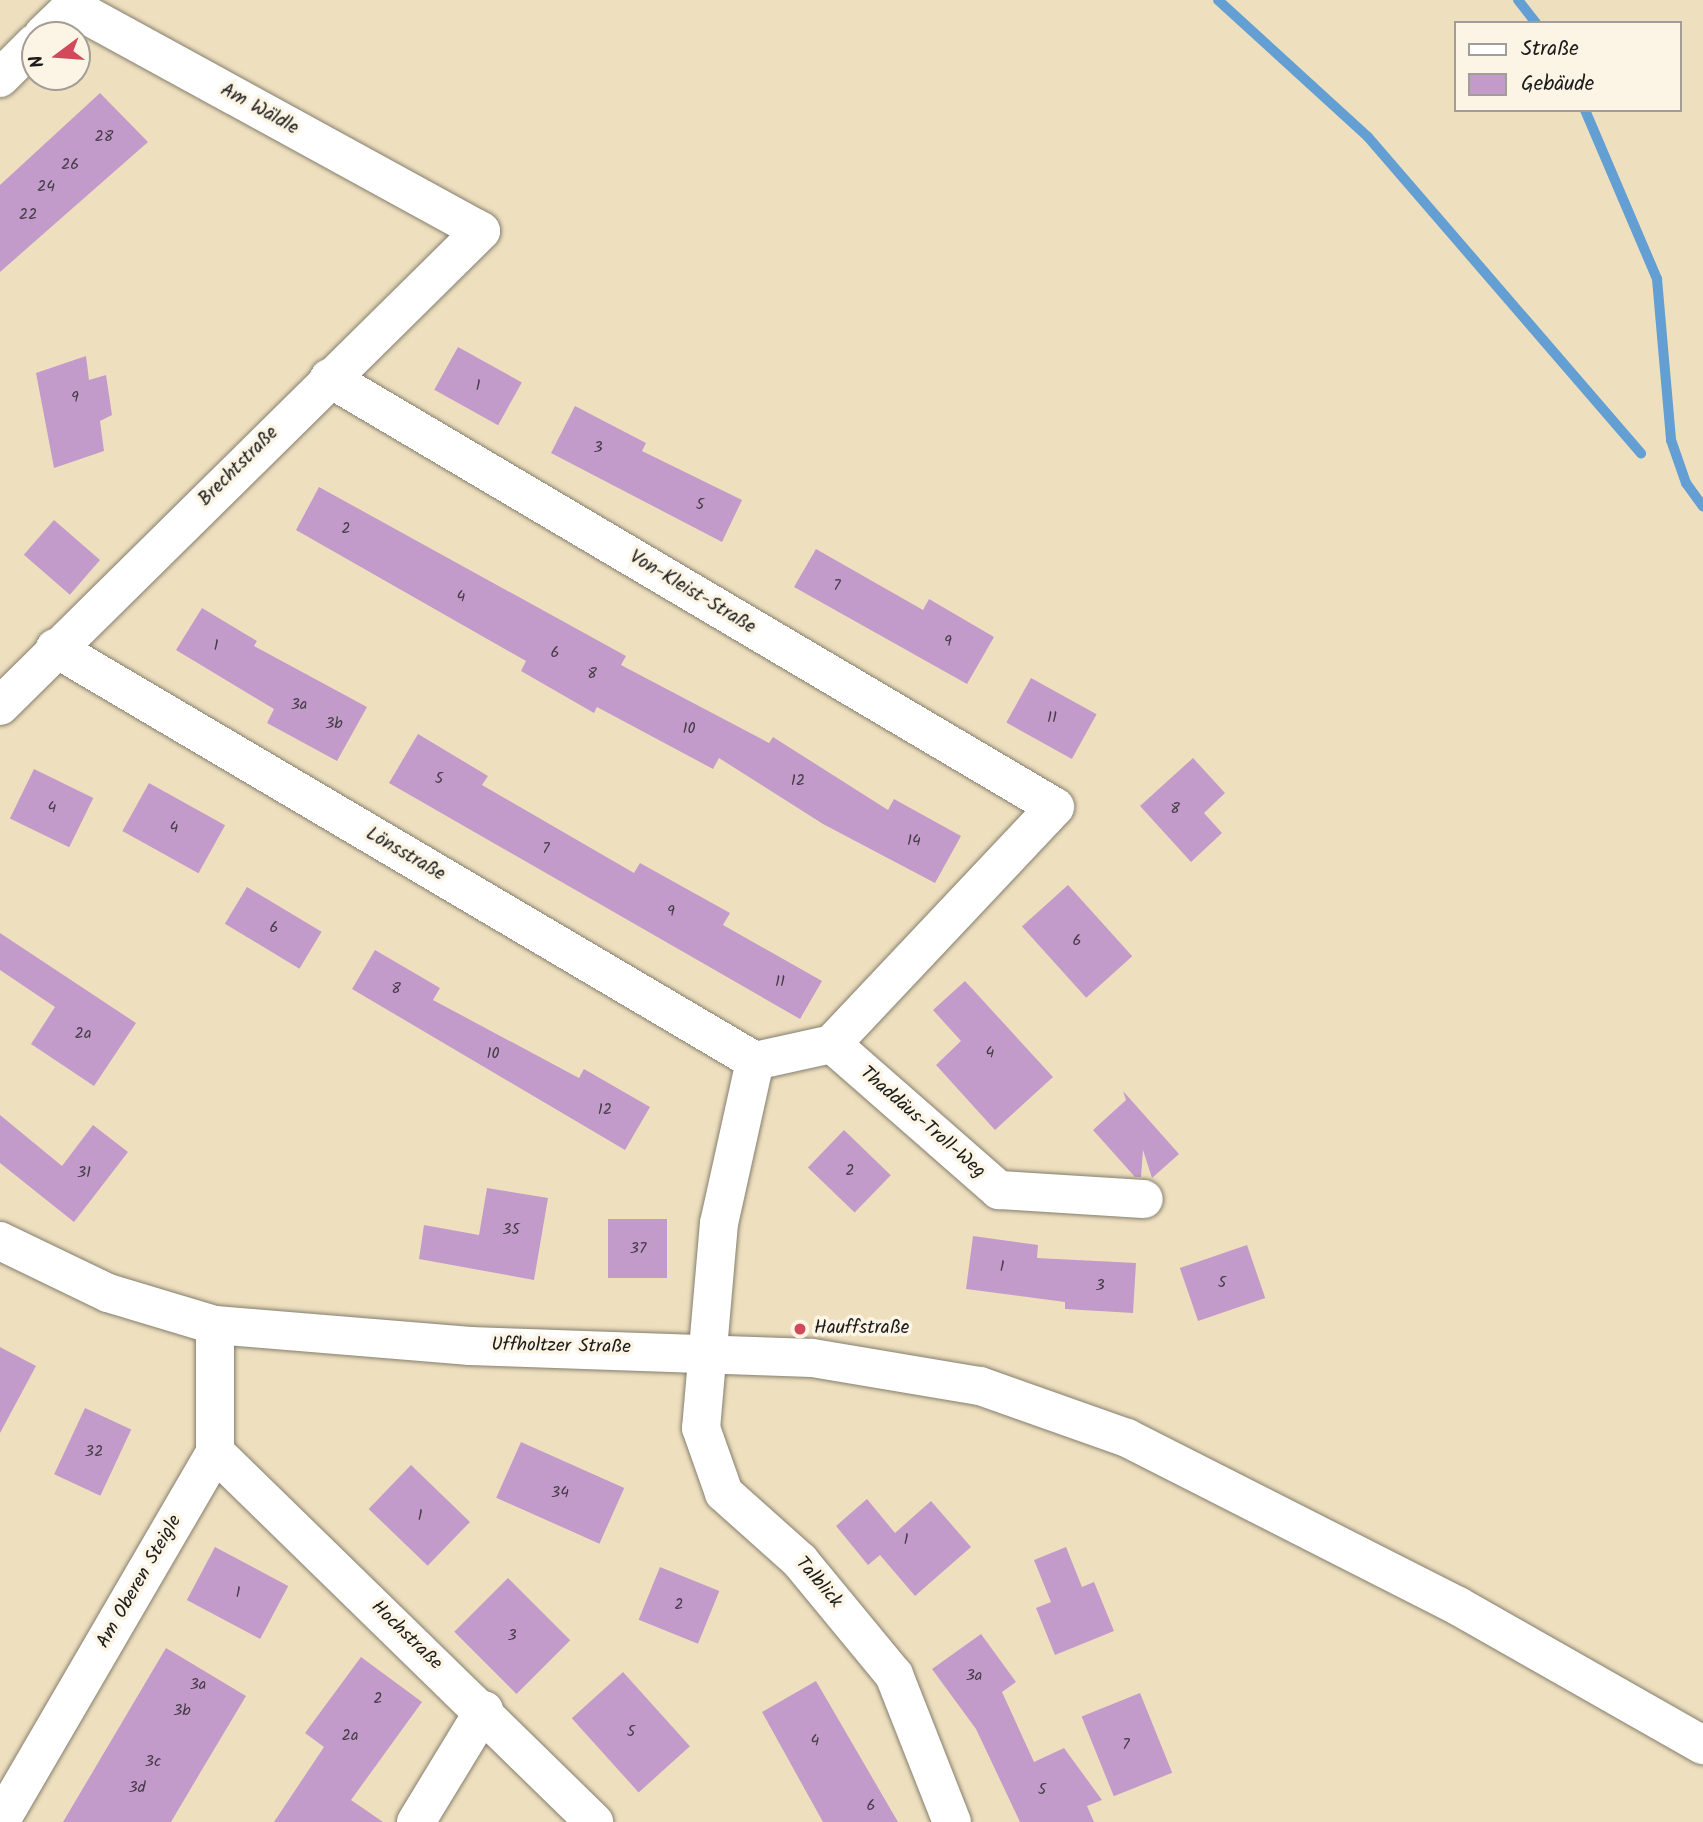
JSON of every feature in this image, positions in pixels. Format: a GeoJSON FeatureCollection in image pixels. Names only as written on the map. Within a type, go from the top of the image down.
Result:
{"type":"FeatureCollection","features":[{"type":"Feature","properties":{"kind":"street","name":"Am Wäldle"},"geometry":{"type":"LineString","coordinates":[[54,21],[68,4],[481,231]]}},
{"type":"Feature","properties":{"kind":"street"},"geometry":{"type":"LineString","coordinates":[[0,78],[21,57]]}},
{"type":"Feature","properties":{"kind":"street","name":"Brechtstraße"},"geometry":{"type":"LineString","coordinates":[[0,706],[55,648],[481,231]]}},
{"type":"Feature","properties":{"kind":"street","name":"Von-Kleist-Straße"},"geometry":{"type":"LineString","coordinates":[[329,378],[1055,807],[831,1044]]}},
{"type":"Feature","properties":{"kind":"street","name":"Lönsstraße"},"geometry":{"type":"LineString","coordinates":[[55,648],[755,1061]]}},
{"type":"Feature","properties":{"kind":"street"},"geometry":{"type":"LineString","coordinates":[[707,1350],[719,1223],[755,1061],[831,1044]]}},
{"type":"Feature","properties":{"kind":"street","name":"Thaddäus-Troll-Weg"},"geometry":{"type":"LineString","coordinates":[[831,1044],[999,1190],[1144,1199]]}},
{"type":"Feature","properties":{"kind":"street","name":"Uffholtzer Straße"},"geometry":{"type":"LineString","coordinates":[[0,1241],[108,1293],[215,1325],[470,1346],[707,1350],[826,1360],[980,1386],[1127,1438],[1458,1606],[1703,1745]]}},
{"type":"Feature","properties":{"kind":"street"},"geometry":{"type":"LineString","coordinates":[[215,1325],[215,1452]]}},
{"type":"Feature","properties":{"kind":"street","name":"Talblick"},"geometry":{"type":"LineString","coordinates":[[707,1350],[701,1428],[724,1493],[800,1561],[894,1675],[952,1822]]}},
{"type":"Feature","properties":{"kind":"street","name":"Hochstraße"},"geometry":{"type":"LineString","coordinates":[[215,1452],[484,1710],[594,1822]]}},
{"type":"Feature","properties":{"kind":"street","name":"Am Oberen Steigle"},"geometry":{"type":"LineString","coordinates":[[0,1822],[215,1452]]}},
{"type":"Feature","properties":{"kind":"street"},"geometry":{"type":"LineString","coordinates":[[416,1822],[484,1710]]}},
{"type":"Feature","properties":{"kind":"building"},"geometry":{"type":"Polygon","coordinates":[[[100,93],[148,142],[0,272],[0,185],[100,93]]]}},
{"type":"Feature","properties":{"kind":"building"},"geometry":{"type":"Polygon","coordinates":[[[458,347],[522,382],[498,425],[434,390],[458,347]]]}},
{"type":"Feature","properties":{"kind":"building"},"geometry":{"type":"Polygon","coordinates":[[[86,356],[89,380],[106,375],[112,415],[100,421],[104,451],[54,468],[36,373],[86,356]]]}},
{"type":"Feature","properties":{"kind":"building"},"geometry":{"type":"Polygon","coordinates":[[[575,406],[646,443],[642,451],[742,500],[722,542],[551,453],[575,406]]]}},
{"type":"Feature","properties":{"kind":"building"},"geometry":{"type":"Polygon","coordinates":[[[319,487],[626,656],[621,665],[769,743],[773,737],[888,810],[894,799],[961,836],[935,883],[823,824],[719,758],[713,769],[597,707],[594,713],[521,671],[526,661],[296,530],[319,487]]]}},
{"type":"Feature","properties":{"kind":"building"},"geometry":{"type":"Polygon","coordinates":[[[54,520],[100,560],[70,595],[24,555],[54,520]]]}},
{"type":"Feature","properties":{"kind":"building"},"geometry":{"type":"Polygon","coordinates":[[[816,549],[923,610],[929,599],[994,637],[967,684],[794,587],[816,549]]]}},
{"type":"Feature","properties":{"kind":"building"},"geometry":{"type":"Polygon","coordinates":[[[202,608],[257,641],[254,646],[367,707],[337,761],[267,723],[274,709],[176,650],[202,608]]]}},
{"type":"Feature","properties":{"kind":"building"},"geometry":{"type":"Polygon","coordinates":[[[1031,678],[1097,714],[1072,759],[1006,723],[1031,678]]]}},
{"type":"Feature","properties":{"kind":"building"},"geometry":{"type":"Polygon","coordinates":[[[418,734],[488,776],[482,785],[634,873],[640,863],[730,913],[723,925],[822,981],[800,1019],[389,783],[418,734]]]}},
{"type":"Feature","properties":{"kind":"building"},"geometry":{"type":"Polygon","coordinates":[[[1193,758],[1225,793],[1204,813],[1222,833],[1191,862],[1140,806],[1193,758]]]}},
{"type":"Feature","properties":{"kind":"building"},"geometry":{"type":"Polygon","coordinates":[[[34,769],[93,798],[69,847],[10,818],[34,769]]]}},
{"type":"Feature","properties":{"kind":"building"},"geometry":{"type":"Polygon","coordinates":[[[149,783],[225,825],[198,873],[122,831],[149,783]]]}},
{"type":"Feature","properties":{"kind":"building"},"geometry":{"type":"Polygon","coordinates":[[[1068,885],[1132,956],[1086,998],[1022,926],[1068,885]]]}},
{"type":"Feature","properties":{"kind":"building"},"geometry":{"type":"Polygon","coordinates":[[[247,887],[322,932],[299,969],[225,924],[247,887]]]}},
{"type":"Feature","properties":{"kind":"building"},"geometry":{"type":"Polygon","coordinates":[[[0,933],[136,1023],[94,1086],[31,1044],[55,1007],[0,970],[0,933]]]}},
{"type":"Feature","properties":{"kind":"building"},"geometry":{"type":"Polygon","coordinates":[[[375,950],[440,988],[433,1000],[579,1078],[584,1069],[650,1107],[625,1150],[352,989],[375,950]]]}},
{"type":"Feature","properties":{"kind":"building"},"geometry":{"type":"Polygon","coordinates":[[[965,981],[1053,1077],[995,1130],[936,1065],[961,1041],[933,1010],[965,981]]]}},
{"type":"Feature","properties":{"kind":"building"},"geometry":{"type":"Polygon","coordinates":[[[1123,1091],[1179,1154],[1152,1178],[1143,1150],[1141,1177],[1135,1177],[1093,1130],[1126,1100],[1123,1091]]]}},
{"type":"Feature","properties":{"kind":"building"},"geometry":{"type":"Polygon","coordinates":[[[0,1115],[62,1166],[93,1125],[128,1152],[74,1222],[0,1163],[0,1115]]]}},
{"type":"Feature","properties":{"kind":"building"},"geometry":{"type":"Polygon","coordinates":[[[844,1130],[891,1175],[855,1213],[808,1167],[844,1130]]]}},
{"type":"Feature","properties":{"kind":"building"},"geometry":{"type":"Polygon","coordinates":[[[487,1188],[548,1198],[534,1280],[419,1259],[424,1225],[479,1235],[487,1188]]]}},
{"type":"Feature","properties":{"kind":"building"},"geometry":{"type":"Polygon","coordinates":[[[608,1219],[667,1219],[667,1278],[608,1278],[608,1219]]]}},
{"type":"Feature","properties":{"kind":"building"},"geometry":{"type":"Polygon","coordinates":[[[973,1236],[1038,1245],[1037,1258],[1136,1263],[1133,1313],[1065,1309],[1065,1302],[966,1289],[973,1236]]]}},
{"type":"Feature","properties":{"kind":"building"},"geometry":{"type":"Polygon","coordinates":[[[1247,1245],[1265,1298],[1198,1321],[1180,1268],[1247,1245]]]}},
{"type":"Feature","properties":{"kind":"building"},"geometry":{"type":"Polygon","coordinates":[[[0,1347],[36,1366],[0,1433],[0,1347]]]}},
{"type":"Feature","properties":{"kind":"building"},"geometry":{"type":"Polygon","coordinates":[[[85,1408],[131,1430],[100,1496],[54,1474],[85,1408]]]}},
{"type":"Feature","properties":{"kind":"building"},"geometry":{"type":"Polygon","coordinates":[[[521,1442],[624,1488],[599,1544],[496,1498],[521,1442]]]}},
{"type":"Feature","properties":{"kind":"building"},"geometry":{"type":"Polygon","coordinates":[[[411,1465],[470,1522],[428,1566],[369,1509],[411,1465]]]}},
{"type":"Feature","properties":{"kind":"building"},"geometry":{"type":"Polygon","coordinates":[[[867,1499],[895,1533],[931,1501],[971,1547],[915,1596],[880,1555],[868,1565],[836,1526],[867,1499]]]}},
{"type":"Feature","properties":{"kind":"building"},"geometry":{"type":"Polygon","coordinates":[[[215,1547],[288,1586],[260,1639],[187,1600],[215,1547]]]}},
{"type":"Feature","properties":{"kind":"building"},"geometry":{"type":"Polygon","coordinates":[[[1066,1547],[1082,1587],[1094,1582],[1114,1631],[1055,1655],[1036,1608],[1051,1602],[1034,1560],[1066,1547]]]}},
{"type":"Feature","properties":{"kind":"building"},"geometry":{"type":"Polygon","coordinates":[[[660,1567],[719,1591],[698,1644],[639,1620],[660,1567]]]}},
{"type":"Feature","properties":{"kind":"building"},"geometry":{"type":"Polygon","coordinates":[[[508,1578],[570,1640],[516,1694],[454,1632],[508,1578]]]}},
{"type":"Feature","properties":{"kind":"building"},"geometry":{"type":"Polygon","coordinates":[[[981,1634],[1016,1682],[1002,1692],[1034,1762],[1064,1748],[1102,1800],[1087,1806],[1094,1822],[1020,1822],[976,1729],[932,1669],[981,1634]]]}},
{"type":"Feature","properties":{"kind":"building"},"geometry":{"type":"Polygon","coordinates":[[[166,1648],[246,1696],[171,1822],[63,1822],[166,1648]]]}},
{"type":"Feature","properties":{"kind":"building"},"geometry":{"type":"Polygon","coordinates":[[[361,1657],[422,1702],[351,1800],[383,1822],[274,1822],[324,1747],[305,1733],[361,1657]]]}},
{"type":"Feature","properties":{"kind":"building"},"geometry":{"type":"Polygon","coordinates":[[[623,1672],[690,1746],[639,1792],[572,1718],[623,1672]]]}},
{"type":"Feature","properties":{"kind":"building"},"geometry":{"type":"Polygon","coordinates":[[[816,1681],[898,1822],[823,1822],[762,1712],[816,1681]]]}},
{"type":"Feature","properties":{"kind":"building"},"geometry":{"type":"Polygon","coordinates":[[[1140,1693],[1172,1773],[1114,1796],[1082,1717],[1140,1693]]]}},
{"type":"Feature","properties":{"kind":"waterway"},"geometry":{"type":"LineString","coordinates":[[1218,0],[1368,137],[1641,453]]}},
{"type":"Feature","properties":{"kind":"waterway"},"geometry":{"type":"LineString","coordinates":[[1518,0],[1534,21]]}},
{"type":"Feature","properties":{"kind":"waterway"},"geometry":{"type":"LineString","coordinates":[[1586,112],[1657,279],[1671,440],[1686,483],[1703,506]]}},
{"type":"Feature","properties":{"kind":"place","name":"Hauffstraße"},"geometry":{"type":"Point","coordinates":[800,1329]}}]}
